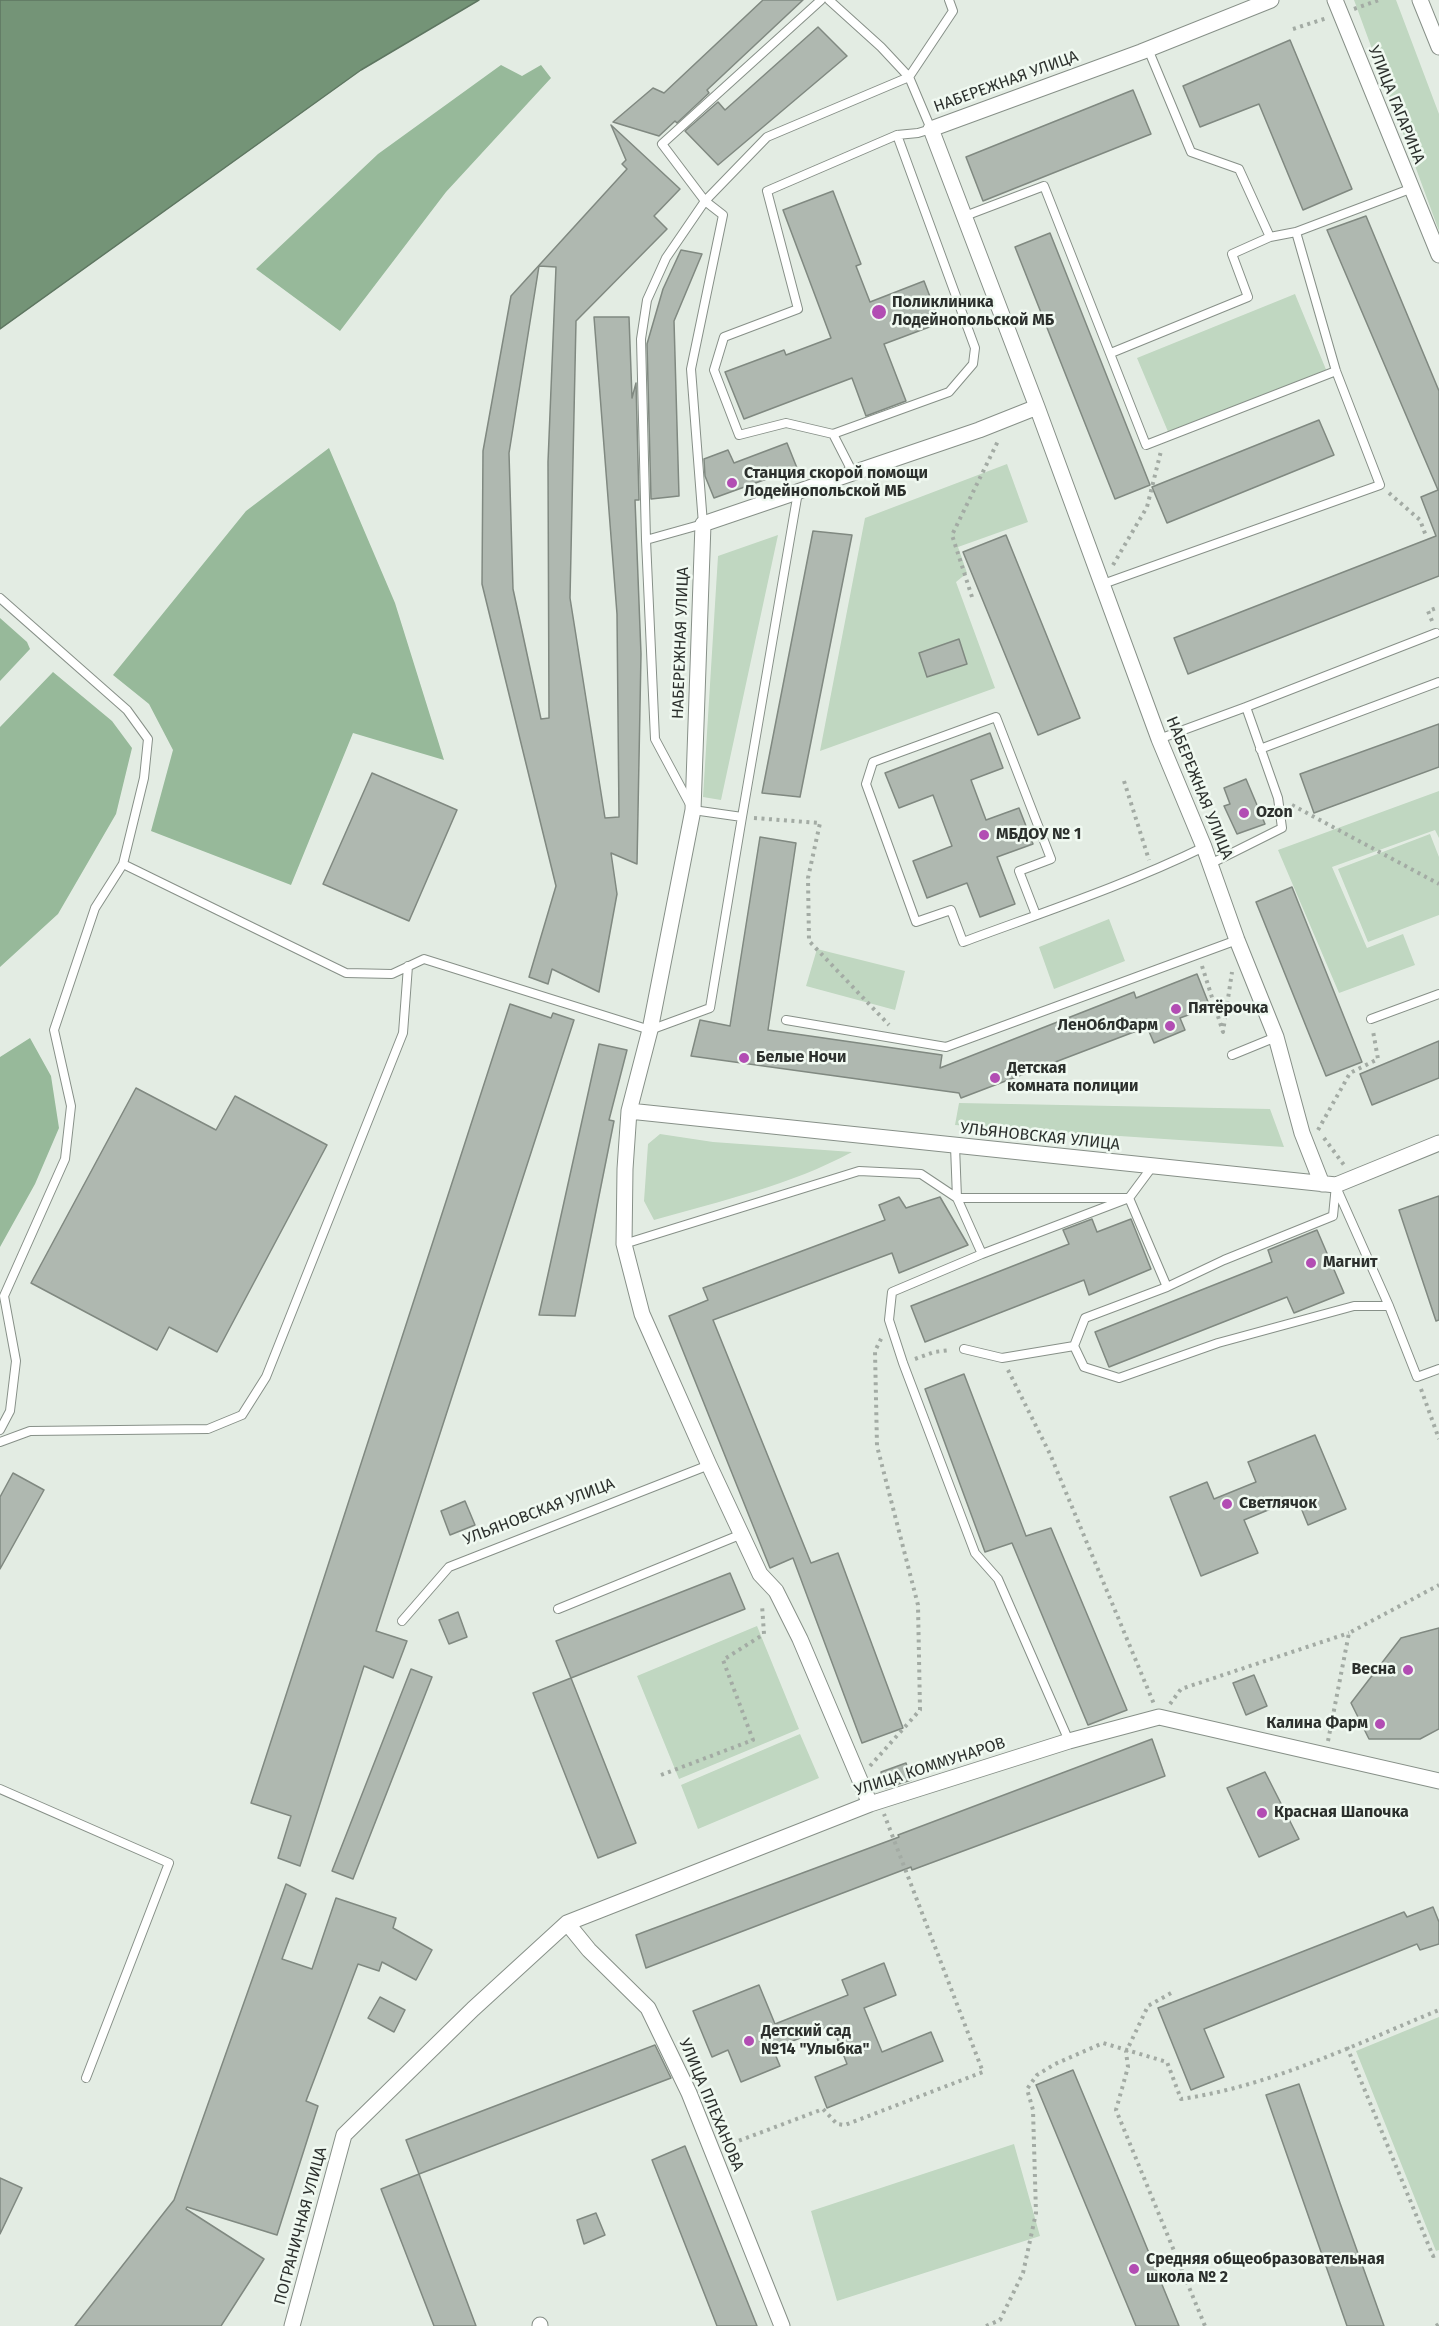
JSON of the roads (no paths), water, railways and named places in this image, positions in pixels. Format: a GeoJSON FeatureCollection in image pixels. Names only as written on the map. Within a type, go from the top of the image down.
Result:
{"type":"FeatureCollection","features":[{"type":"Feature","properties":{"kind":"street","name":"НАБЕРЕЖНАЯ УЛИЦА"},"geometry":{"type":"LineString","coordinates":[[1271,0],[1148,49],[931,129],[1037,406],[1159,739],[1204,847],[1237,940],[1276,1037],[1302,1132],[1329,1184]]}},
{"type":"Feature","properties":{"kind":"street","name":"УЛИЦА ГАГАРИНА"},"geometry":{"type":"LineString","coordinates":[[1335,0],[1410,189],[1439,255]]}},
{"type":"Feature","properties":{"kind":"street"},"geometry":{"type":"LineString","coordinates":[[1420,0],[1439,47]]}},
{"type":"Feature","properties":{"kind":"street"},"geometry":{"type":"LineString","coordinates":[[703,524],[1009,419],[1037,406]]}},
{"type":"Feature","properties":{"kind":"street","name":"НАБЕРЕЖНАЯ УЛИЦА"},"geometry":{"type":"LineString","coordinates":[[703,524],[693,810],[650,1030],[629,1111],[625,1169],[624,1244],[642,1314],[709,1465],[760,1574],[776,1591],[800,1639],[875,1803]]}},
{"type":"Feature","properties":{"kind":"street","name":"УЛЬЯНОВСКАЯ УЛИЦА"},"geometry":{"type":"LineString","coordinates":[[629,1111],[1329,1184],[1354,1178],[1439,1143]]}},
{"type":"Feature","properties":{"kind":"street","name":"УЛИЦА КОММУНАРОВ"},"geometry":{"type":"LineString","coordinates":[[473,2009],[567,1923],[875,1803],[1069,1741],[1159,1717],[1439,1781]]}},
{"type":"Feature","properties":{"kind":"street","name":"УЛИЦА ПЛЕХАНОВА"},"geometry":{"type":"LineString","coordinates":[[567,1923],[589,1950],[648,2008],[688,2093],[782,2326]]}},
{"type":"Feature","properties":{"kind":"street","name":"ПОГРАНИЧНАЯ УЛИЦА"},"geometry":{"type":"LineString","coordinates":[[292,2326],[344,2135],[473,2009]]}},
{"type":"Feature","properties":{"kind":"lane"},"geometry":{"type":"LineString","coordinates":[[646,540],[703,524],[692,369],[723,215],[705,201],[662,144],[821,0]]}},
{"type":"Feature","properties":{"kind":"lane"},"geometry":{"type":"LineString","coordinates":[[829,0],[881,47],[909,77],[931,129],[897,135],[767,191],[798,309],[724,337],[714,369],[739,435],[786,423],[833,434],[949,392],[974,364],[975,348],[897,135]]}},
{"type":"Feature","properties":{"kind":"lane"},"geometry":{"type":"LineString","coordinates":[[742,817],[693,810],[655,739],[646,540],[641,339],[647,300],[666,258],[705,201],[767,137],[909,77],[953,11],[949,0]]}},
{"type":"Feature","properties":{"kind":"lane"},"geometry":{"type":"LineString","coordinates":[[1148,49],[1191,152],[1239,169],[1270,237]]}},
{"type":"Feature","properties":{"kind":"lane"},"geometry":{"type":"LineString","coordinates":[[965,216],[1044,186],[1146,445],[1336,371]]}},
{"type":"Feature","properties":{"kind":"lane"},"geometry":{"type":"LineString","coordinates":[[1111,352],[1248,297],[1232,255],[1270,237],[1296,232],[1410,189]]}},
{"type":"Feature","properties":{"kind":"lane"},"geometry":{"type":"LineString","coordinates":[[1102,584],[1380,485],[1336,371],[1296,232]]}},
{"type":"Feature","properties":{"kind":"lane"},"geometry":{"type":"LineString","coordinates":[[833,434],[853,473]]}},
{"type":"Feature","properties":{"kind":"lane"},"geometry":{"type":"LineString","coordinates":[[123,864],[346,973],[392,974],[424,959],[650,1030],[710,1008],[798,491]]}},
{"type":"Feature","properties":{"kind":"lane"},"geometry":{"type":"LineString","coordinates":[[0,598],[128,710],[148,739],[144,778],[123,864],[95,908],[54,1030],[71,1106],[65,1159],[4,1296],[16,1360],[10,1411],[0,1430]]}},
{"type":"Feature","properties":{"kind":"lane"},"geometry":{"type":"LineString","coordinates":[[1159,739],[1436,633]]}},
{"type":"Feature","properties":{"kind":"lane"},"geometry":{"type":"LineString","coordinates":[[1260,749],[1439,682]]}},
{"type":"Feature","properties":{"kind":"lane"},"geometry":{"type":"LineString","coordinates":[[1210,864],[1282,828],[1278,798],[1246,707]]}},
{"type":"Feature","properties":{"kind":"lane"},"geometry":{"type":"LineString","coordinates":[[1036,915],[1019,871],[1051,859],[996,717],[873,762],[866,784],[916,922],[951,910],[963,942],[1153,872],[1204,847]]}},
{"type":"Feature","properties":{"kind":"lane"},"geometry":{"type":"LineString","coordinates":[[786,1020],[946,1047],[1237,940]]}},
{"type":"Feature","properties":{"kind":"lane"},"geometry":{"type":"LineString","coordinates":[[0,1442],[30,1431],[208,1429],[242,1415],[266,1377],[403,1033],[408,966]]}},
{"type":"Feature","properties":{"kind":"lane"},"geometry":{"type":"LineString","coordinates":[[1371,1019],[1439,994]]}},
{"type":"Feature","properties":{"kind":"lane"},"geometry":{"type":"LineString","coordinates":[[1232,1055],[1276,1037]]}},
{"type":"Feature","properties":{"kind":"lane"},"geometry":{"type":"LineString","coordinates":[[955,1146],[957,1198],[982,1254]]}},
{"type":"Feature","properties":{"kind":"lane"},"geometry":{"type":"LineString","coordinates":[[1069,1741],[998,1579],[975,1553],[889,1320],[892,1292],[982,1254],[1129,1198],[1152,1167]]}},
{"type":"Feature","properties":{"kind":"lane"},"geometry":{"type":"LineString","coordinates":[[624,1244],[859,1171],[921,1174],[957,1198],[1129,1198]]}},
{"type":"Feature","properties":{"kind":"lane"},"geometry":{"type":"LineString","coordinates":[[1329,1184],[1333,1216],[1224,1260],[1167,1287],[1085,1318],[1074,1346],[1084,1367],[1119,1378],[1218,1343],[1354,1306],[1389,1306]]}},
{"type":"Feature","properties":{"kind":"lane"},"geometry":{"type":"LineString","coordinates":[[1329,1184],[1389,1306],[1417,1377],[1439,1369]]}},
{"type":"Feature","properties":{"kind":"lane"},"geometry":{"type":"LineString","coordinates":[[1129,1198],[1167,1287]]}},
{"type":"Feature","properties":{"kind":"lane"},"geometry":{"type":"LineString","coordinates":[[964,1349],[1002,1358],[1074,1346]]}},
{"type":"Feature","properties":{"kind":"lane","name":"УЛЬЯНОВСКАЯ УЛИЦА"},"geometry":{"type":"LineString","coordinates":[[402,1622],[449,1567],[709,1465]]}},
{"type":"Feature","properties":{"kind":"lane"},"geometry":{"type":"LineString","coordinates":[[558,1609],[742,1534]]}},
{"type":"Feature","properties":{"kind":"lane"},"geometry":{"type":"LineString","coordinates":[[0,1789],[170,1863],[86,2078]]}},
{"type":"Feature","properties":{"kind":"place","name":"Поликлиника Лодейнопольской МБ"},"geometry":{"type":"Point","coordinates":[879,312]}},
{"type":"Feature","properties":{"kind":"place","name":"Станция скорой помощи Лодейнопольской МБ"},"geometry":{"type":"Point","coordinates":[732,483]}},
{"type":"Feature","properties":{"kind":"place","name":"Ozon"},"geometry":{"type":"Point","coordinates":[1244,813]}},
{"type":"Feature","properties":{"kind":"place","name":"МБДОУ № 1"},"geometry":{"type":"Point","coordinates":[984,835]}},
{"type":"Feature","properties":{"kind":"place","name":"Пятёрочка"},"geometry":{"type":"Point","coordinates":[1176,1009]}},
{"type":"Feature","properties":{"kind":"place","name":"ЛенОблФарм"},"geometry":{"type":"Point","coordinates":[1170,1026]}},
{"type":"Feature","properties":{"kind":"place","name":"Белые Ночи"},"geometry":{"type":"Point","coordinates":[744,1058]}},
{"type":"Feature","properties":{"kind":"place","name":"Детская комната полиции"},"geometry":{"type":"Point","coordinates":[995,1078]}},
{"type":"Feature","properties":{"kind":"place","name":"Магнит"},"geometry":{"type":"Point","coordinates":[1311,1263]}},
{"type":"Feature","properties":{"kind":"place","name":"Светлячок"},"geometry":{"type":"Point","coordinates":[1227,1504]}},
{"type":"Feature","properties":{"kind":"place","name":"Весна"},"geometry":{"type":"Point","coordinates":[1408,1670]}},
{"type":"Feature","properties":{"kind":"place","name":"Калина Фарм"},"geometry":{"type":"Point","coordinates":[1380,1724]}},
{"type":"Feature","properties":{"kind":"place","name":"Красная Шапочка"},"geometry":{"type":"Point","coordinates":[1262,1813]}},
{"type":"Feature","properties":{"kind":"place","name":"Детский сад №14 \"Улыбка\""},"geometry":{"type":"Point","coordinates":[749,2041]}},
{"type":"Feature","properties":{"kind":"place","name":"Средняя общеобразовательная школа № 2"},"geometry":{"type":"Point","coordinates":[1134,2269]}}]}
